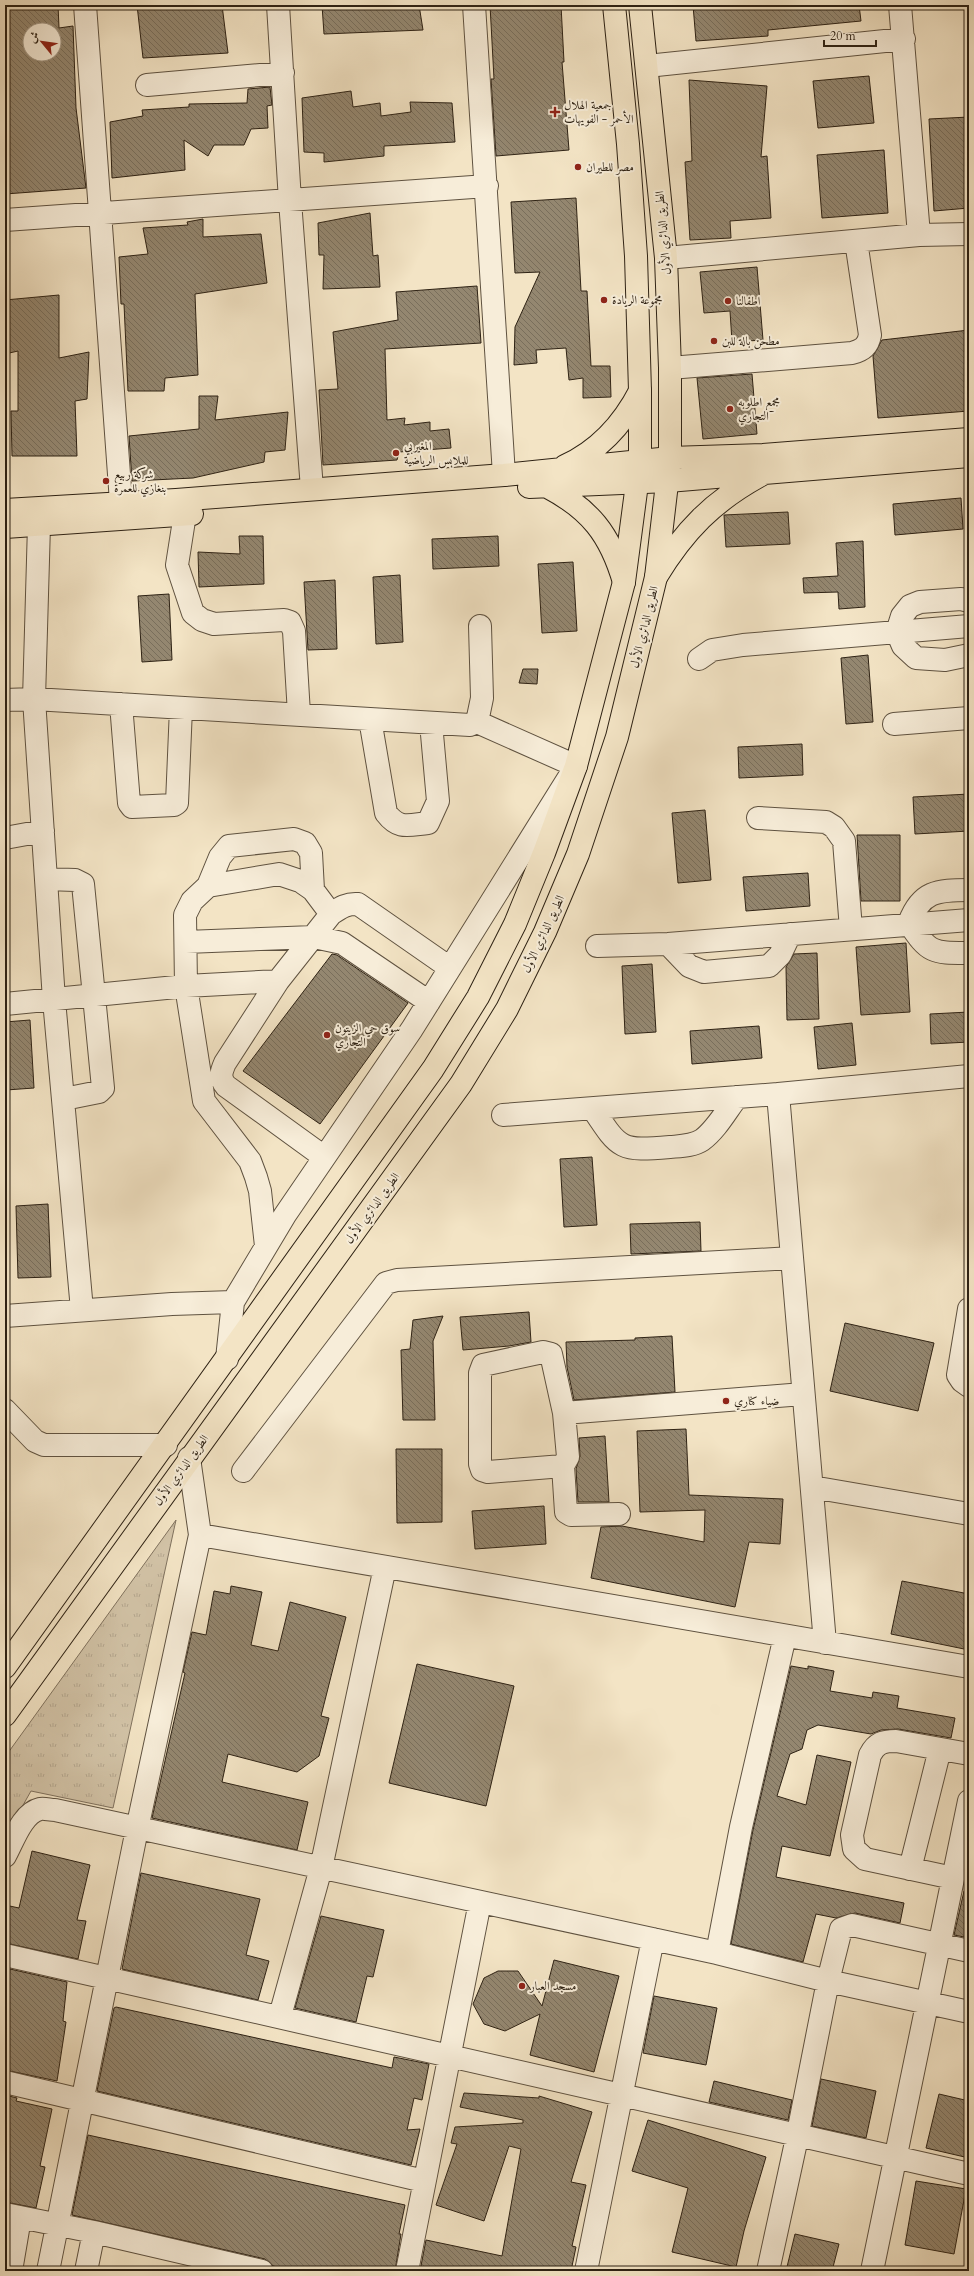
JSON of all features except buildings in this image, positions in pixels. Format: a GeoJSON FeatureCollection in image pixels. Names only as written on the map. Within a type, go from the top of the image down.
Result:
{"type":"FeatureCollection","features":[{"type":"Feature","properties":{"kind":"main road"},"geometry":{"type":"LineString","coordinates":[[5,1668],[434,1069],[478,996],[515,924],[576,766],[624,582],[640,461],[640,391],[636,248],[628,144],[614,5]]}},
{"type":"Feature","properties":{"kind":"main road","name":"الطريق الدائري الأول"},"geometry":{"type":"LineString","coordinates":[[5,1715],[189,1458],[461,1084],[507,1009],[545,932],[578,854],[616,737],[656,577],[670,458],[670,368],[666,258],[640,5]]}},
{"type":"Feature","properties":{"kind":"main road"},"geometry":{"type":"LineString","coordinates":[[551,478],[597,447],[615,431],[629,412],[640,391]]}},
{"type":"Feature","properties":{"kind":"main road"},"geometry":{"type":"LineString","coordinates":[[5,528],[185,514],[551,478],[640,461],[670,458],[763,455],[969,438]]}},
{"type":"Feature","properties":{"kind":"main road"},"geometry":{"type":"LineString","coordinates":[[5,510],[504,475],[637,482],[668,481],[969,456]]}},
{"type":"Feature","properties":{"kind":"main road"},"geometry":{"type":"LineString","coordinates":[[656,577],[672,551],[692,527],[714,506],[739,487],[766,472]]}},
{"type":"Feature","properties":{"kind":"main road"},"geometry":{"type":"LineString","coordinates":[[551,478],[569,498],[588,514],[601,529],[616,557],[624,582]]}},
{"type":"Feature","properties":{"kind":"street"},"geometry":{"type":"LineString","coordinates":[[85,5],[121,502]]}},
{"type":"Feature","properties":{"kind":"street"},"geometry":{"type":"LineString","coordinates":[[278,5],[290,201],[312,489]]}},
{"type":"Feature","properties":{"kind":"street"},"geometry":{"type":"LineString","coordinates":[[474,5],[487,186],[504,475]]}},
{"type":"Feature","properties":{"kind":"street"},"geometry":{"type":"LineString","coordinates":[[900,5],[904,39],[918,235]]}},
{"type":"Feature","properties":{"kind":"street"},"geometry":{"type":"LineString","coordinates":[[647,66],[904,39]]}},
{"type":"Feature","properties":{"kind":"street"},"geometry":{"type":"LineString","coordinates":[[146,85],[283,73]]}},
{"type":"Feature","properties":{"kind":"street"},"geometry":{"type":"LineString","coordinates":[[5,220],[487,186]]}},
{"type":"Feature","properties":{"kind":"street"},"geometry":{"type":"LineString","coordinates":[[666,258],[918,235],[969,234]]}},
{"type":"Feature","properties":{"kind":"street"},"geometry":{"type":"LineString","coordinates":[[670,368],[852,353],[862,350],[868,343],[870,335],[856,241]]}},
{"type":"Feature","properties":{"kind":"street"},"geometry":{"type":"LineString","coordinates":[[185,514],[177,565],[193,613],[202,620],[214,624],[284,620],[290,622],[294,632],[299,714]]}},
{"type":"Feature","properties":{"kind":"street"},"geometry":{"type":"LineString","coordinates":[[39,525],[34,699],[54,1000],[82,1310]]}},
{"type":"Feature","properties":{"kind":"street"},"geometry":{"type":"LineString","coordinates":[[969,601],[961,599],[920,602],[910,606],[902,616],[897,632],[903,646],[916,658],[944,660],[969,655]]}},
{"type":"Feature","properties":{"kind":"street"},"geometry":{"type":"LineString","coordinates":[[477,722],[482,698],[480,626]]}},
{"type":"Feature","properties":{"kind":"street"},"geometry":{"type":"LineString","coordinates":[[699,659],[712,650],[735,646],[969,626]]}},
{"type":"Feature","properties":{"kind":"street"},"geometry":{"type":"LineString","coordinates":[[5,700],[34,699],[470,725],[477,722],[576,766],[450,968],[266,1246],[233,1302],[227,1359]]}},
{"type":"Feature","properties":{"kind":"street"},"geometry":{"type":"LineString","coordinates":[[121,704],[129,803],[132,807],[174,805],[177,803],[181,708]]}},
{"type":"Feature","properties":{"kind":"street"},"geometry":{"type":"LineString","coordinates":[[894,724],[969,718]]}},
{"type":"Feature","properties":{"kind":"street"},"geometry":{"type":"LineString","coordinates":[[370,719],[386,813],[393,822],[399,826],[428,823],[436,810],[438,801],[431,723]]}},
{"type":"Feature","properties":{"kind":"street"},"geometry":{"type":"LineString","coordinates":[[758,818],[826,822],[840,834],[844,842],[851,928]]}},
{"type":"Feature","properties":{"kind":"street"},"geometry":{"type":"LineString","coordinates":[[5,838],[43,831]]}},
{"type":"Feature","properties":{"kind":"street"},"geometry":{"type":"LineString","coordinates":[[212,1084],[186,986],[186,915],[192,901],[208,886],[220,857],[229,846],[294,839],[305,844],[311,853],[313,890]]}},
{"type":"Feature","properties":{"kind":"street"},"geometry":{"type":"LineString","coordinates":[[208,886],[279,874],[300,881],[313,890],[332,914]]}},
{"type":"Feature","properties":{"kind":"street"},"geometry":{"type":"LineString","coordinates":[[46,879],[75,880],[83,884],[103,1088],[99,1092],[64,1099]]}},
{"type":"Feature","properties":{"kind":"street"},"geometry":{"type":"LineString","coordinates":[[909,923],[919,902],[930,894],[969,890]]}},
{"type":"Feature","properties":{"kind":"street"},"geometry":{"type":"LineString","coordinates":[[266,1246],[260,1191],[250,1161],[204,1101],[212,1084],[278,981],[332,914],[341,907],[351,903],[358,904],[450,968]]}},
{"type":"Feature","properties":{"kind":"street"},"geometry":{"type":"LineString","coordinates":[[597,946],[668,944],[909,923],[969,920]]}},
{"type":"Feature","properties":{"kind":"street"},"geometry":{"type":"LineString","coordinates":[[909,923],[918,937],[934,951],[969,953]]}},
{"type":"Feature","properties":{"kind":"street"},"geometry":{"type":"LineString","coordinates":[[668,944],[689,966],[704,972],[769,966],[780,955],[790,934]]}},
{"type":"Feature","properties":{"kind":"street"},"geometry":{"type":"LineString","coordinates":[[186,942],[314,937],[342,943],[428,1002]]}},
{"type":"Feature","properties":{"kind":"street"},"geometry":{"type":"LineString","coordinates":[[5,1004],[186,986],[278,981]]}},
{"type":"Feature","properties":{"kind":"street"},"geometry":{"type":"LineString","coordinates":[[503,1115],[778,1094],[969,1076]]}},
{"type":"Feature","properties":{"kind":"street"},"geometry":{"type":"LineString","coordinates":[[212,1084],[226,1086],[324,1157]]}},
{"type":"Feature","properties":{"kind":"street"},"geometry":{"type":"LineString","coordinates":[[778,1094],[825,1643]]}},
{"type":"Feature","properties":{"kind":"street"},"geometry":{"type":"LineString","coordinates":[[593,1109],[611,1137],[624,1146],[636,1150],[694,1144],[703,1139],[712,1130],[737,1097]]}},
{"type":"Feature","properties":{"kind":"street"},"geometry":{"type":"LineString","coordinates":[[243,1470],[386,1283],[397,1280],[792,1258]]}},
{"type":"Feature","properties":{"kind":"street"},"geometry":{"type":"LineString","coordinates":[[9,1311],[82,1310],[233,1302]]}},
{"type":"Feature","properties":{"kind":"street"},"geometry":{"type":"LineString","coordinates":[[969,1309],[958,1375],[962,1381],[969,1386]]}},
{"type":"Feature","properties":{"kind":"street"},"geometry":{"type":"LineString","coordinates":[[563,1466],[488,1472],[482,1470],[480,1464],[480,1368],[488,1364],[543,1352],[550,1353],[553,1356],[564,1413],[568,1457],[563,1466],[568,1514],[619,1514]]}},
{"type":"Feature","properties":{"kind":"street"},"geometry":{"type":"LineString","coordinates":[[564,1413],[804,1394]]}},
{"type":"Feature","properties":{"kind":"street"},"geometry":{"type":"LineString","coordinates":[[5,1410],[35,1441],[44,1445],[166,1445]]}},
{"type":"Feature","properties":{"kind":"street"},"geometry":{"type":"LineString","coordinates":[[48,2271],[84,2100],[106,1978],[200,1535],[189,1458]]}},
{"type":"Feature","properties":{"kind":"street"},"geometry":{"type":"LineString","coordinates":[[812,1488],[969,1514]]}},
{"type":"Feature","properties":{"kind":"street"},"geometry":{"type":"LineString","coordinates":[[200,1535],[969,1667]]}},
{"type":"Feature","properties":{"kind":"street"},"geometry":{"type":"LineString","coordinates":[[280,2016],[321,1868],[385,1567]]}},
{"type":"Feature","properties":{"kind":"street"},"geometry":{"type":"LineString","coordinates":[[717,1953],[741,1827],[785,1636]]}},
{"type":"Feature","properties":{"kind":"street"},"geometry":{"type":"LineString","coordinates":[[953,1878],[865,1859],[854,1849],[852,1835],[870,1755],[877,1744],[885,1741],[969,1754]]}},
{"type":"Feature","properties":{"kind":"street"},"geometry":{"type":"LineString","coordinates":[[910,1869],[940,1749]]}},
{"type":"Feature","properties":{"kind":"street"},"geometry":{"type":"LineString","coordinates":[[872,2271],[969,1801]]}},
{"type":"Feature","properties":{"kind":"street"},"geometry":{"type":"LineString","coordinates":[[5,1856],[26,1818],[33,1812],[41,1809],[717,1953],[828,1981],[969,2012]]}},
{"type":"Feature","properties":{"kind":"street"},"geometry":{"type":"LineString","coordinates":[[407,2271],[480,1902]]}},
{"type":"Feature","properties":{"kind":"street"},"geometry":{"type":"LineString","coordinates":[[768,2271],[798,2134],[828,1981],[838,1935],[841,1929],[852,1925],[939,1946],[969,1951]]}},
{"type":"Feature","properties":{"kind":"street"},"geometry":{"type":"LineString","coordinates":[[586,2271],[623,2096],[653,1940]]}},
{"type":"Feature","properties":{"kind":"street"},"geometry":{"type":"LineString","coordinates":[[5,1955],[280,2016],[449,2057],[798,2134],[895,2158],[969,2174]]}},
{"type":"Feature","properties":{"kind":"street"},"geometry":{"type":"LineString","coordinates":[[5,2082],[424,2181]]}},
{"type":"Feature","properties":{"kind":"street"},"geometry":{"type":"LineString","coordinates":[[11,2271],[12,2216],[58,2224],[262,2271]]}},
{"type":"Feature","properties":{"kind":"street"},"geometry":{"type":"LineString","coordinates":[[86,2271],[94,2232]]}},
{"type":"Feature","properties":{"kind":"green space"},"geometry":{"type":"Polygon","coordinates":[[[176,1520],[113,1808],[31,1791],[5,1837],[5,1757],[176,1520]]]}},
{"type":"Feature","properties":{"kind":"place","name":"جمعية الهلال الأحمر - الفويهات"},"geometry":{"type":"Point","coordinates":[555,112]}},
{"type":"Feature","properties":{"kind":"place","name":"مصر للطيران"},"geometry":{"type":"Point","coordinates":[578,167]}},
{"type":"Feature","properties":{"kind":"place","name":"مجموعة الريادة"},"geometry":{"type":"Point","coordinates":[604,300]}},
{"type":"Feature","properties":{"kind":"place","name":"اطفالنا"},"geometry":{"type":"Point","coordinates":[728,301]}},
{"type":"Feature","properties":{"kind":"place","name":"مطحن بالة للبن"},"geometry":{"type":"Point","coordinates":[714,341]}},
{"type":"Feature","properties":{"kind":"place","name":"مجمع اطلوبه التجاري"},"geometry":{"type":"Point","coordinates":[730,409]}},
{"type":"Feature","properties":{"kind":"place","name":"المغيربي للملابس الرياضية"},"geometry":{"type":"Point","coordinates":[396,453]}},
{"type":"Feature","properties":{"kind":"place","name":"شركة ربيع بنغازي للعمرة"},"geometry":{"type":"Point","coordinates":[106,481]}},
{"type":"Feature","properties":{"kind":"place","name":"سوق حي الزيتون التجاري"},"geometry":{"type":"Point","coordinates":[327,1035]}},
{"type":"Feature","properties":{"kind":"place","name":"ضياء كناري"},"geometry":{"type":"Point","coordinates":[726,1401]}},
{"type":"Feature","properties":{"kind":"place","name":"مسجد العبار"},"geometry":{"type":"Point","coordinates":[522,1986]}}]}
